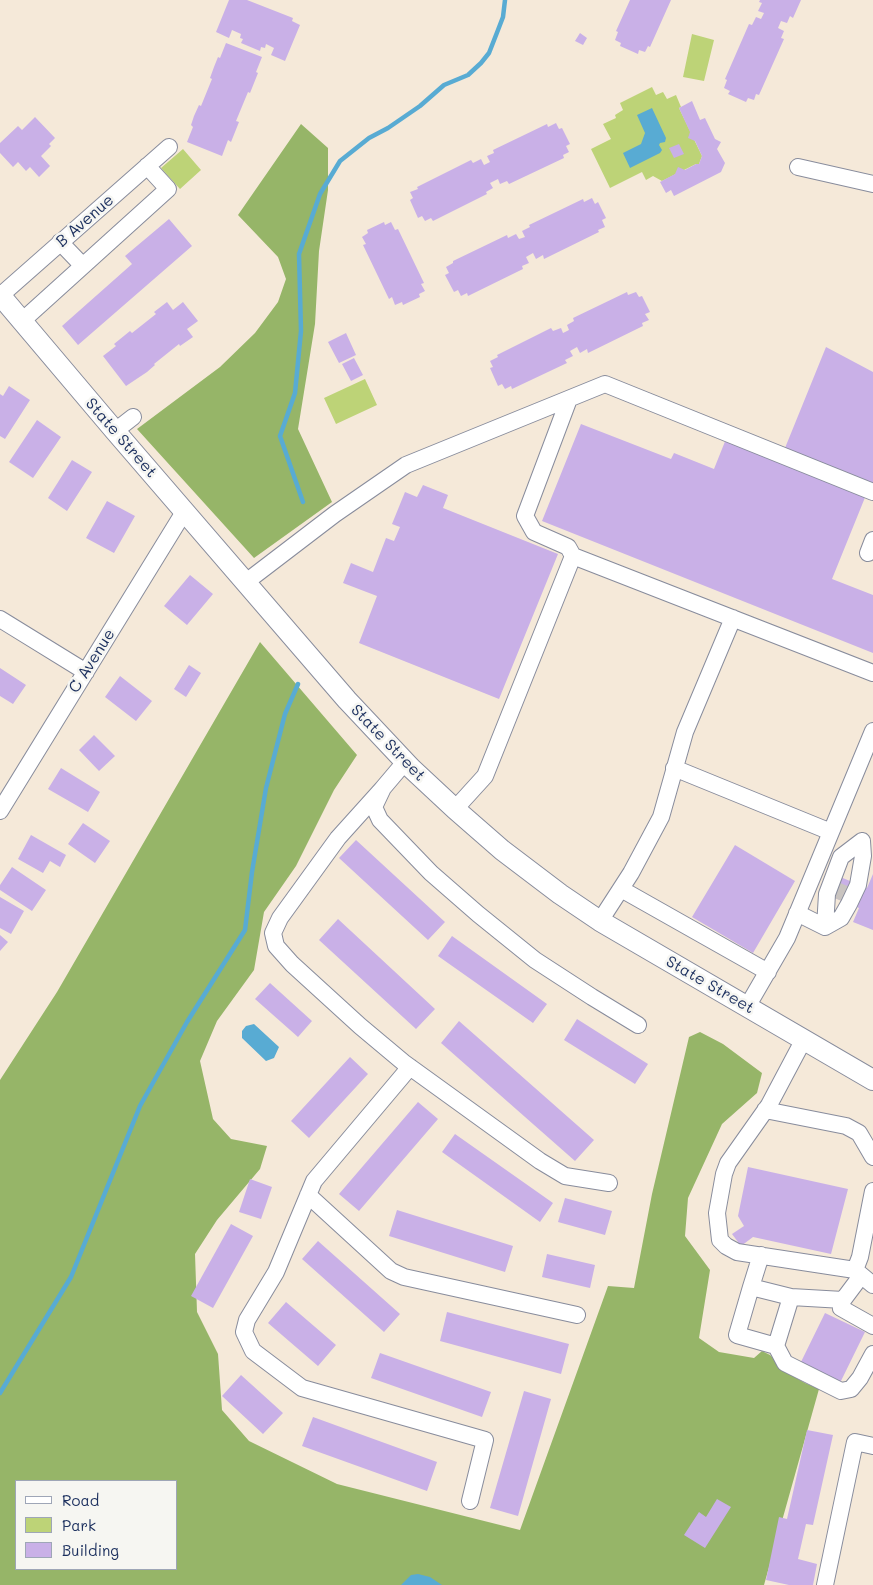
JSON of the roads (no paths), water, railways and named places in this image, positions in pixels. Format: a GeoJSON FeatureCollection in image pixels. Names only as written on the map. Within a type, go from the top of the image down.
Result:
{"type":"FeatureCollection","features":[{"type":"Feature","properties":{"kind":"main road","name":"State Street"},"geometry":{"type":"LineString","coordinates":[[0,295],[347,700],[405,762],[455,809],[502,850],[560,894],[600,921],[873,1078]]}},
{"type":"Feature","properties":{"kind":"street","name":"B Avenue"},"geometry":{"type":"LineString","coordinates":[[0,295],[169,147]]}},
{"type":"Feature","properties":{"kind":"street"},"geometry":{"type":"LineString","coordinates":[[22,321],[168,190],[147,166]]}},
{"type":"Feature","properties":{"kind":"street"},"geometry":{"type":"LineString","coordinates":[[798,166],[873,184]]}},
{"type":"Feature","properties":{"kind":"street"},"geometry":{"type":"LineString","coordinates":[[60,242],[82,266]]}},
{"type":"Feature","properties":{"kind":"street"},"geometry":{"type":"LineString","coordinates":[[246,582],[335,514],[406,465],[605,384],[873,492]]}},
{"type":"Feature","properties":{"kind":"street"},"geometry":{"type":"LineString","coordinates":[[569,399],[525,516],[534,532],[568,547],[573,556],[873,673]]}},
{"type":"Feature","properties":{"kind":"street"},"geometry":{"type":"LineString","coordinates":[[115,431],[133,417]]}},
{"type":"Feature","properties":{"kind":"street","name":"C Avenue"},"geometry":{"type":"LineString","coordinates":[[0,811],[184,512]]}},
{"type":"Feature","properties":{"kind":"street"},"geometry":{"type":"LineString","coordinates":[[455,809],[485,776],[573,556]]}},
{"type":"Feature","properties":{"kind":"street"},"geometry":{"type":"LineString","coordinates":[[600,921],[621,889],[661,817],[685,732],[733,618]]}},
{"type":"Feature","properties":{"kind":"street"},"geometry":{"type":"LineString","coordinates":[[0,619],[86,672]]}},
{"type":"Feature","properties":{"kind":"street"},"geometry":{"type":"LineString","coordinates":[[747,1007],[787,938],[831,832],[866,767],[873,731]]}},
{"type":"Feature","properties":{"kind":"street"},"geometry":{"type":"LineString","coordinates":[[405,762],[338,838],[280,918],[273,933],[276,946],[292,964],[360,1026],[410,1067],[540,1162],[565,1176],[609,1183]]}},
{"type":"Feature","properties":{"kind":"street"},"geometry":{"type":"LineString","coordinates":[[674,768],[831,832]]}},
{"type":"Feature","properties":{"kind":"street"},"geometry":{"type":"LineString","coordinates":[[383,788],[374,807],[380,820],[431,873],[535,960],[638,1024]]}},
{"type":"Feature","properties":{"kind":"street"},"geometry":{"type":"LineString","coordinates":[[825,927],[840,918],[849,904],[858,885],[863,856],[869,849]]}},
{"type":"Feature","properties":{"kind":"street"},"geometry":{"type":"LineString","coordinates":[[825,927],[827,894],[841,857],[869,849]]}},
{"type":"Feature","properties":{"kind":"street"},"geometry":{"type":"LineString","coordinates":[[845,880],[869,849]]}},
{"type":"Feature","properties":{"kind":"street"},"geometry":{"type":"LineString","coordinates":[[621,889],[768,972]]}},
{"type":"Feature","properties":{"kind":"street"},"geometry":{"type":"LineString","coordinates":[[825,927],[837,899]]}},
{"type":"Feature","properties":{"kind":"street"},"geometry":{"type":"LineString","coordinates":[[797,913],[825,927]]}},
{"type":"Feature","properties":{"kind":"street"},"geometry":{"type":"LineString","coordinates":[[804,1039],[765,1110],[728,1163],[724,1174],[717,1213],[720,1240],[737,1252],[761,1255],[863,1277]]}},
{"type":"Feature","properties":{"kind":"street"},"geometry":{"type":"LineString","coordinates":[[410,1067],[314,1181],[276,1272],[247,1320],[244,1332],[253,1351],[302,1388],[485,1440],[470,1501]]}},
{"type":"Feature","properties":{"kind":"street"},"geometry":{"type":"LineString","coordinates":[[765,1110],[846,1126],[859,1134],[873,1157]]}},
{"type":"Feature","properties":{"kind":"street"},"geometry":{"type":"LineString","coordinates":[[873,1191],[860,1257],[863,1277],[844,1300],[841,1308],[873,1326]]}},
{"type":"Feature","properties":{"kind":"street"},"geometry":{"type":"LineString","coordinates":[[308,1195],[391,1271],[404,1277],[577,1315]]}},
{"type":"Feature","properties":{"kind":"street"},"geometry":{"type":"LineString","coordinates":[[761,1255],[737,1335],[776,1346]]}},
{"type":"Feature","properties":{"kind":"street"},"geometry":{"type":"LineString","coordinates":[[751,1287],[791,1297],[844,1300]]}},
{"type":"Feature","properties":{"kind":"street"},"geometry":{"type":"LineString","coordinates":[[791,1297],[776,1346],[785,1363],[841,1391],[851,1389],[860,1378],[873,1354]]}},
{"type":"Feature","properties":{"kind":"street"},"geometry":{"type":"LineString","coordinates":[[825,1585],[855,1442],[873,1446]]}},
{"type":"Feature","properties":{"kind":"water"},"geometry":{"type":"Polygon","coordinates":[[[652,108],[666,138],[665,142],[659,145],[662,150],[660,153],[630,168],[623,153],[641,144],[645,133],[637,115],[652,108]]]}},
{"type":"Feature","properties":{"kind":"water"},"geometry":{"type":"Polygon","coordinates":[[[254,1024],[279,1047],[274,1058],[266,1061],[242,1038],[242,1031],[246,1026],[254,1024]]]}},
{"type":"Feature","properties":{"kind":"water"},"geometry":{"type":"Polygon","coordinates":[[[418,1574],[430,1577],[442,1585],[401,1585],[411,1575],[418,1574]]]}},
{"type":"Feature","properties":{"kind":"waterway"},"geometry":{"type":"LineString","coordinates":[[303,502],[280,436],[295,393],[301,331],[299,254],[320,194],[340,161],[369,138],[388,128],[420,106],[444,85],[468,75],[481,63],[489,53],[503,17],[505,0]]}},
{"type":"Feature","properties":{"kind":"waterway"},"geometry":{"type":"LineString","coordinates":[[0,1393],[71,1277],[140,1106],[187,1022],[245,930],[252,872],[266,788],[285,714],[298,684]]}},
{"type":"Feature","properties":{"kind":"tunnel"},"geometry":{"type":"LineString","coordinates":[[837,899],[845,880]]}}]}
